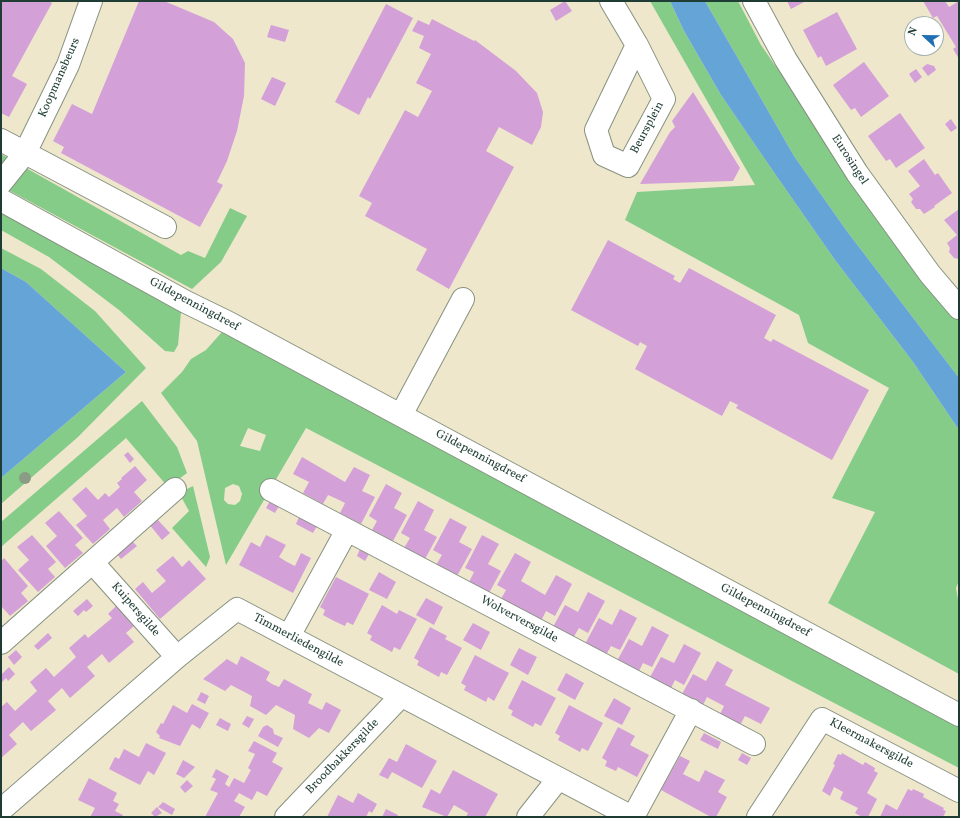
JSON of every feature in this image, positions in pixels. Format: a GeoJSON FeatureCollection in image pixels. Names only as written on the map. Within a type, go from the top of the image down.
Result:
{"type":"FeatureCollection","features":[{"type":"Feature","properties":{"kind":"street","name":"Koopmansbeurs"},"geometry":{"type":"LineString","coordinates":[[1,183],[25,153],[68,65],[91,1]]}},
{"type":"Feature","properties":{"kind":"street","name":"Beursplein"},"geometry":{"type":"LineString","coordinates":[[611,1],[637,45],[664,99],[628,166],[604,155],[596,130],[637,45]]}},
{"type":"Feature","properties":{"kind":"street","name":"Eurosingel"},"geometry":{"type":"LineString","coordinates":[[754,1],[786,60],[857,173],[930,274],[959,308]]}},
{"type":"Feature","properties":{"kind":"street"},"geometry":{"type":"LineString","coordinates":[[1,140],[165,227]]}},
{"type":"Feature","properties":{"kind":"street","name":"Gildepenningdreef"},"geometry":{"type":"LineString","coordinates":[[1,200],[186,302],[229,323],[959,715]]}},
{"type":"Feature","properties":{"kind":"street"},"geometry":{"type":"LineString","coordinates":[[401,415],[463,299]]}},
{"type":"Feature","properties":{"kind":"street"},"geometry":{"type":"LineString","coordinates":[[1,643],[175,489]]}},
{"type":"Feature","properties":{"kind":"street","name":"Wolverversgilde"},"geometry":{"type":"LineString","coordinates":[[270,490],[754,744]]}},
{"type":"Feature","properties":{"kind":"street"},"geometry":{"type":"LineString","coordinates":[[289,636],[347,530]]}},
{"type":"Feature","properties":{"kind":"street","name":"Kuipersgilde"},"geometry":{"type":"LineString","coordinates":[[93,563],[176,657]]}},
{"type":"Feature","properties":{"kind":"street","name":"Timmerliedengilde"},"geometry":{"type":"LineString","coordinates":[[1,809],[176,657],[237,610],[633,817]]}},
{"type":"Feature","properties":{"kind":"street","name":"Broodbakkersgilde"},"geometry":{"type":"LineString","coordinates":[[286,817],[401,696]]}},
{"type":"Feature","properties":{"kind":"street"},"geometry":{"type":"LineString","coordinates":[[633,817],[691,710]]}},
{"type":"Feature","properties":{"kind":"street","name":"Kleermakersgilde"},"geometry":{"type":"LineString","coordinates":[[758,817],[822,719],[959,791]]}},
{"type":"Feature","properties":{"kind":"street"},"geometry":{"type":"LineString","coordinates":[[528,817],[558,779]]}},
{"type":"Feature","properties":{"kind":"green space"},"geometry":{"type":"Polygon","coordinates":[[[650,1],[670,1],[684,31],[721,95],[835,260],[913,362],[959,430],[959,581],[956,588],[959,605],[959,674],[828,603],[875,512],[832,498],[889,388],[808,343],[799,315],[625,220],[637,192],[755,185],[650,1]]]}},
{"type":"Feature","properties":{"kind":"green space"},"geometry":{"type":"Polygon","coordinates":[[[705,1],[738,1],[761,45],[909,260],[959,321],[959,378],[846,230],[794,156],[705,1]]]}},
{"type":"Feature","properties":{"kind":"green space"},"geometry":{"type":"Polygon","coordinates":[[[1,154],[181,255],[188,251],[205,258],[230,208],[247,216],[221,262],[192,289],[1,186],[1,154]]]}},
{"type":"Feature","properties":{"kind":"green space"},"geometry":{"type":"Polygon","coordinates":[[[1,209],[107,267],[181,312],[178,345],[174,352],[165,351],[119,310],[49,257],[1,230],[1,209]]]}},
{"type":"Feature","properties":{"kind":"green space"},"geometry":{"type":"Polygon","coordinates":[[[1,248],[41,269],[95,311],[146,368],[78,437],[1,504],[1,478],[126,372],[26,282],[1,268],[1,248]]]}},
{"type":"Feature","properties":{"kind":"green space"},"geometry":{"type":"Polygon","coordinates":[[[222,332],[959,725],[959,768],[306,428],[226,565],[197,441],[161,393],[182,372],[191,359],[206,350],[222,332]],[[248,428],[240,446],[260,451],[266,435],[248,428]],[[233,484],[225,488],[224,500],[228,504],[235,505],[240,501],[242,494],[239,486],[233,484]]]}},
{"type":"Feature","properties":{"kind":"green space"},"geometry":{"type":"Polygon","coordinates":[[[142,401],[177,447],[187,473],[168,487],[126,438],[1,547],[1,522],[142,401]]]}},
{"type":"Feature","properties":{"kind":"green space"},"geometry":{"type":"Polygon","coordinates":[[[193,486],[210,557],[206,567],[172,528],[189,511],[179,493],[193,486]]]}},
{"type":"Feature","properties":{"kind":"water"},"geometry":{"type":"Polygon","coordinates":[[[670,1],[705,1],[794,156],[846,230],[959,378],[959,430],[913,362],[835,260],[721,95],[684,31],[670,1]]]}},
{"type":"Feature","properties":{"kind":"water"},"geometry":{"type":"Polygon","coordinates":[[[1,268],[26,282],[126,372],[1,478],[1,268]]]}},
{"type":"Feature","properties":{"kind":"building"},"geometry":{"type":"Polygon","coordinates":[[[1,1],[48,1],[52,3],[12,76],[27,84],[9,117],[1,113],[1,1]]]}},
{"type":"Feature","properties":{"kind":"building"},"geometry":{"type":"Polygon","coordinates":[[[139,1],[164,1],[214,22],[233,39],[245,63],[244,96],[237,131],[227,161],[217,182],[223,185],[200,227],[61,153],[64,147],[53,141],[72,104],[92,114],[139,1]]]}},
{"type":"Feature","properties":{"kind":"building"},"geometry":{"type":"Polygon","coordinates":[[[565,1],[572,11],[556,21],[550,10],[565,1]]]}},
{"type":"Feature","properties":{"kind":"building"},"geometry":{"type":"Polygon","coordinates":[[[787,1],[806,1],[791,9],[787,1]]]}},
{"type":"Feature","properties":{"kind":"building"},"geometry":{"type":"Polygon","coordinates":[[[923,1],[945,1],[949,7],[959,1],[959,59],[953,49],[956,47],[944,27],[944,16],[932,16],[923,1]]]}},
{"type":"Feature","properties":{"kind":"building"},"geometry":{"type":"Polygon","coordinates":[[[386,4],[413,18],[370,99],[368,97],[359,115],[335,102],[386,4]]]}},
{"type":"Feature","properties":{"kind":"building"},"geometry":{"type":"Polygon","coordinates":[[[837,12],[857,49],[826,66],[821,56],[818,58],[803,30],[837,12]]]}},
{"type":"Feature","properties":{"kind":"building"},"geometry":{"type":"Polygon","coordinates":[[[432,19],[474,41],[475,40],[516,71],[537,93],[543,112],[541,127],[532,145],[499,127],[486,151],[514,167],[449,289],[416,270],[427,249],[365,216],[372,203],[359,196],[405,110],[418,117],[432,91],[416,83],[431,54],[419,48],[424,36],[412,31],[418,20],[429,25],[432,19]]]}},
{"type":"Feature","properties":{"kind":"building"},"geometry":{"type":"Polygon","coordinates":[[[271,25],[289,30],[285,42],[267,37],[271,25]]]}},
{"type":"Feature","properties":{"kind":"building"},"geometry":{"type":"Polygon","coordinates":[[[864,62],[889,96],[861,117],[855,108],[851,110],[833,85],[864,62]]]}},
{"type":"Feature","properties":{"kind":"building"},"geometry":{"type":"Polygon","coordinates":[[[927,64],[934,66],[936,70],[928,76],[922,68],[927,64]]]}},
{"type":"Feature","properties":{"kind":"building"},"geometry":{"type":"Polygon","coordinates":[[[916,69],[922,77],[915,83],[909,74],[916,69]]]}},
{"type":"Feature","properties":{"kind":"building"},"geometry":{"type":"Polygon","coordinates":[[[272,77],[286,83],[275,106],[261,99],[272,77]]]}},
{"type":"Feature","properties":{"kind":"building"},"geometry":{"type":"Polygon","coordinates":[[[693,92],[740,168],[733,181],[640,184],[670,132],[675,127],[672,121],[693,92]]]}},
{"type":"Feature","properties":{"kind":"building"},"geometry":{"type":"Polygon","coordinates":[[[900,113],[925,148],[896,168],[890,159],[886,161],[868,136],[900,113]]]}},
{"type":"Feature","properties":{"kind":"building"},"geometry":{"type":"Polygon","coordinates":[[[951,119],[957,128],[951,132],[945,124],[951,119]]]}},
{"type":"Feature","properties":{"kind":"building"},"geometry":{"type":"Polygon","coordinates":[[[924,159],[935,175],[938,173],[952,193],[924,214],[920,209],[916,209],[911,202],[913,199],[909,194],[920,186],[908,171],[924,159]]]}},
{"type":"Feature","properties":{"kind":"building"},"geometry":{"type":"Polygon","coordinates":[[[959,209],[959,259],[954,258],[949,252],[950,248],[947,243],[957,235],[944,220],[959,209]]]}},
{"type":"Feature","properties":{"kind":"building"},"geometry":{"type":"Polygon","coordinates":[[[608,240],[675,276],[673,279],[680,283],[689,268],[776,315],[764,338],[771,342],[773,339],[869,390],[832,460],[736,408],[738,405],[730,401],[722,416],[635,369],[647,346],[640,342],[638,346],[571,310],[608,240]]]}},
{"type":"Feature","properties":{"kind":"building"},"geometry":{"type":"Polygon","coordinates":[[[128,452],[134,459],[130,463],[124,455],[128,452]]]}},
{"type":"Feature","properties":{"kind":"building"},"geometry":{"type":"Polygon","coordinates":[[[302,457],[345,482],[354,467],[370,475],[362,491],[375,497],[361,524],[340,513],[345,503],[328,495],[323,504],[303,493],[309,482],[293,474],[302,457]]]}},
{"type":"Feature","properties":{"kind":"building"},"geometry":{"type":"Polygon","coordinates":[[[135,466],[147,480],[134,492],[142,501],[124,517],[117,508],[103,520],[110,529],[93,544],[76,525],[87,516],[72,499],[86,487],[98,500],[105,493],[109,497],[120,487],[117,483],[122,479],[121,478],[135,466]]]}},
{"type":"Feature","properties":{"kind":"building"},"geometry":{"type":"Polygon","coordinates":[[[386,484],[402,493],[394,508],[407,515],[393,541],[372,530],[377,521],[369,516],[386,484]]]}},
{"type":"Feature","properties":{"kind":"building"},"geometry":{"type":"Polygon","coordinates":[[[270,501],[279,506],[275,513],[266,508],[270,501]]]}},
{"type":"Feature","properties":{"kind":"building"},"geometry":{"type":"Polygon","coordinates":[[[418,501],[434,510],[424,530],[437,537],[425,559],[404,548],[410,538],[401,533],[418,501]]]}},
{"type":"Feature","properties":{"kind":"building"},"geometry":{"type":"Polygon","coordinates":[[[59,511],[83,538],[75,545],[83,553],[65,568],[46,546],[57,536],[45,523],[59,511]]]}},
{"type":"Feature","properties":{"kind":"building"},"geometry":{"type":"Polygon","coordinates":[[[299,517],[317,526],[313,533],[296,524],[299,517]]]}},
{"type":"Feature","properties":{"kind":"building"},"geometry":{"type":"Polygon","coordinates":[[[156,518],[170,533],[162,540],[149,524],[156,518]]]}},
{"type":"Feature","properties":{"kind":"building"},"geometry":{"type":"Polygon","coordinates":[[[450,518],[467,527],[459,542],[472,549],[457,576],[436,565],[442,555],[433,550],[450,518]]]}},
{"type":"Feature","properties":{"kind":"building"},"geometry":{"type":"Polygon","coordinates":[[[32,535],[56,562],[48,569],[55,577],[38,592],[18,570],[29,560],[17,547],[32,535]]]}},
{"type":"Feature","properties":{"kind":"building"},"geometry":{"type":"Polygon","coordinates":[[[266,535],[286,545],[279,557],[287,562],[295,566],[301,553],[311,558],[293,593],[239,565],[251,542],[260,547],[266,535]]]}},
{"type":"Feature","properties":{"kind":"building"},"geometry":{"type":"Polygon","coordinates":[[[482,535],[499,544],[488,564],[501,571],[489,593],[469,582],[474,572],[465,568],[482,535]]]}},
{"type":"Feature","properties":{"kind":"building"},"geometry":{"type":"Polygon","coordinates":[[[131,540],[137,546],[121,559],[116,553],[131,540]]]}},
{"type":"Feature","properties":{"kind":"building"},"geometry":{"type":"Polygon","coordinates":[[[360,549],[369,554],[365,561],[357,556],[360,549]]]}},
{"type":"Feature","properties":{"kind":"building"},"geometry":{"type":"Polygon","coordinates":[[[515,553],[531,562],[521,581],[545,595],[556,575],[572,584],[555,616],[546,611],[541,621],[501,599],[506,590],[497,585],[515,553]]]}},
{"type":"Feature","properties":{"kind":"building"},"geometry":{"type":"Polygon","coordinates":[[[173,556],[182,567],[189,560],[206,579],[160,619],[135,589],[143,582],[152,593],[166,581],[156,570],[173,556]]]}},
{"type":"Feature","properties":{"kind":"building"},"geometry":{"type":"Polygon","coordinates":[[[4,558],[28,586],[21,593],[28,601],[10,616],[1,606],[1,561],[4,558]]]}},
{"type":"Feature","properties":{"kind":"building"},"geometry":{"type":"Polygon","coordinates":[[[379,572],[396,582],[387,599],[369,590],[379,572]]]}},
{"type":"Feature","properties":{"kind":"building"},"geometry":{"type":"Polygon","coordinates":[[[336,577],[369,594],[353,625],[347,622],[345,626],[323,615],[325,610],[320,607],[336,577]]]}},
{"type":"Feature","properties":{"kind":"building"},"geometry":{"type":"Polygon","coordinates":[[[588,592],[605,601],[588,633],[579,628],[573,638],[553,627],[565,605],[578,612],[588,592]]]}},
{"type":"Feature","properties":{"kind":"building"},"geometry":{"type":"Polygon","coordinates":[[[426,598],[443,607],[434,625],[416,615],[426,598]]]}},
{"type":"Feature","properties":{"kind":"building"},"geometry":{"type":"Polygon","coordinates":[[[87,599],[93,606],[86,612],[84,610],[78,616],[73,611],[87,599]]]}},
{"type":"Feature","properties":{"kind":"building"},"geometry":{"type":"Polygon","coordinates":[[[382,605],[397,614],[399,610],[417,619],[400,650],[394,647],[392,652],[370,640],[372,636],[367,633],[382,605]]]}},
{"type":"Feature","properties":{"kind":"building"},"geometry":{"type":"Polygon","coordinates":[[[116,606],[134,626],[126,633],[134,642],[109,663],[102,654],[87,667],[95,676],[70,698],[62,688],[48,701],[56,710],[31,731],[23,722],[9,735],[17,744],[1,758],[1,707],[7,702],[15,711],[37,691],[30,682],[46,668],[54,677],[76,657],[69,648],[85,634],[88,638],[112,618],[108,614],[116,606]]]}},
{"type":"Feature","properties":{"kind":"building"},"geometry":{"type":"Polygon","coordinates":[[[620,609],[637,618],[620,650],[611,646],[606,655],[585,644],[599,618],[612,625],[620,609]]]}},
{"type":"Feature","properties":{"kind":"building"},"geometry":{"type":"Polygon","coordinates":[[[473,623],[490,632],[481,650],[463,640],[473,623]]]}},
{"type":"Feature","properties":{"kind":"building"},"geometry":{"type":"Polygon","coordinates":[[[652,626],[669,635],[652,667],[643,663],[638,673],[617,661],[629,639],[642,646],[652,626]]]}},
{"type":"Feature","properties":{"kind":"building"},"geometry":{"type":"Polygon","coordinates":[[[430,627],[447,636],[445,639],[462,648],[447,675],[441,672],[439,677],[417,665],[419,661],[414,658],[430,627]]]}},
{"type":"Feature","properties":{"kind":"building"},"geometry":{"type":"Polygon","coordinates":[[[48,633],[52,638],[38,650],[34,646],[48,633]]]}},
{"type":"Feature","properties":{"kind":"building"},"geometry":{"type":"Polygon","coordinates":[[[684,644],[701,653],[684,685],[675,680],[670,690],[649,679],[661,657],[674,663],[684,644]]]}},
{"type":"Feature","properties":{"kind":"building"},"geometry":{"type":"Polygon","coordinates":[[[519,648],[537,657],[528,675],[510,665],[519,648]]]}},
{"type":"Feature","properties":{"kind":"building"},"geometry":{"type":"Polygon","coordinates":[[[16,650],[22,657],[14,665],[8,657],[16,650]]]}},
{"type":"Feature","properties":{"kind":"building"},"geometry":{"type":"Polygon","coordinates":[[[475,655],[509,673],[494,701],[488,697],[486,702],[464,690],[466,686],[461,683],[475,655]]]}},
{"type":"Feature","properties":{"kind":"building"},"geometry":{"type":"Polygon","coordinates":[[[241,656],[270,672],[266,680],[272,684],[279,687],[284,679],[312,694],[308,703],[322,710],[326,702],[341,710],[329,733],[319,728],[309,738],[293,729],[295,715],[276,705],[266,715],[250,706],[252,696],[231,685],[225,691],[203,679],[227,659],[237,665],[241,656]]]}},
{"type":"Feature","properties":{"kind":"building"},"geometry":{"type":"Polygon","coordinates":[[[717,661],[733,670],[725,685],[770,708],[761,724],[745,716],[739,727],[719,716],[724,706],[707,697],[702,707],[681,696],[693,674],[706,681],[717,661]]]}},
{"type":"Feature","properties":{"kind":"building"},"geometry":{"type":"Polygon","coordinates":[[[9,667],[15,674],[8,681],[6,678],[1,683],[1,675],[9,667]]]}},
{"type":"Feature","properties":{"kind":"building"},"geometry":{"type":"Polygon","coordinates":[[[566,673],[584,683],[575,700],[557,690],[566,673]]]}},
{"type":"Feature","properties":{"kind":"building"},"geometry":{"type":"Polygon","coordinates":[[[522,680],[556,698],[541,726],[535,723],[533,727],[511,715],[513,711],[508,708],[522,680]]]}},
{"type":"Feature","properties":{"kind":"building"},"geometry":{"type":"Polygon","coordinates":[[[201,692],[209,696],[205,704],[197,700],[201,692]]]}},
{"type":"Feature","properties":{"kind":"building"},"geometry":{"type":"Polygon","coordinates":[[[614,698],[631,708],[622,725],[604,716],[614,698]]]}},
{"type":"Feature","properties":{"kind":"building"},"geometry":{"type":"Polygon","coordinates":[[[192,704],[209,713],[200,729],[192,724],[180,746],[159,738],[160,736],[156,732],[161,723],[163,724],[173,705],[187,713],[192,704]]]}},
{"type":"Feature","properties":{"kind":"building"},"geometry":{"type":"Polygon","coordinates":[[[569,705],[603,723],[588,751],[582,748],[580,752],[558,740],[560,736],[555,733],[569,705]]]}},
{"type":"Feature","properties":{"kind":"building"},"geometry":{"type":"Polygon","coordinates":[[[247,716],[254,719],[249,728],[242,724],[247,716]]]}},
{"type":"Feature","properties":{"kind":"building"},"geometry":{"type":"Polygon","coordinates":[[[220,718],[231,724],[228,731],[216,725],[220,718]]]}},
{"type":"Feature","properties":{"kind":"building"},"geometry":{"type":"Polygon","coordinates":[[[267,725],[273,729],[274,734],[283,738],[278,747],[258,736],[263,727],[267,725]]]}},
{"type":"Feature","properties":{"kind":"building"},"geometry":{"type":"Polygon","coordinates":[[[618,727],[635,736],[630,745],[649,755],[637,777],[618,767],[616,771],[605,766],[607,761],[602,758],[618,727]]]}},
{"type":"Feature","properties":{"kind":"building"},"geometry":{"type":"Polygon","coordinates":[[[704,733],[721,742],[718,749],[700,740],[704,733]]]}},
{"type":"Feature","properties":{"kind":"building"},"geometry":{"type":"Polygon","coordinates":[[[254,741],[277,753],[272,762],[283,768],[267,796],[257,791],[252,800],[239,793],[234,801],[245,807],[239,817],[205,817],[218,793],[210,790],[216,779],[212,777],[216,769],[229,776],[225,784],[229,787],[234,778],[244,783],[251,770],[248,768],[255,754],[248,751],[254,741]]]}},
{"type":"Feature","properties":{"kind":"building"},"geometry":{"type":"Polygon","coordinates":[[[146,743],[166,753],[154,775],[148,771],[140,785],[109,769],[115,757],[119,759],[124,749],[139,757],[146,743]]]}},
{"type":"Feature","properties":{"kind":"building"},"geometry":{"type":"Polygon","coordinates":[[[406,744],[437,761],[422,788],[392,772],[388,779],[379,775],[389,758],[397,762],[406,744]]]}},
{"type":"Feature","properties":{"kind":"building"},"geometry":{"type":"Polygon","coordinates":[[[742,753],[751,758],[747,765],[738,760],[742,753]]]}},
{"type":"Feature","properties":{"kind":"building"},"geometry":{"type":"Polygon","coordinates":[[[842,753],[863,765],[865,762],[875,768],[874,771],[878,773],[867,793],[877,799],[868,817],[862,817],[855,813],[858,808],[840,799],[843,792],[834,787],[830,796],[822,791],[835,765],[833,764],[838,754],[841,755],[842,753]]]}},
{"type":"Feature","properties":{"kind":"building"},"geometry":{"type":"Polygon","coordinates":[[[680,756],[690,761],[683,774],[699,782],[705,770],[725,780],[718,792],[727,797],[716,817],[711,817],[661,790],[680,756]]]}},
{"type":"Feature","properties":{"kind":"building"},"geometry":{"type":"Polygon","coordinates":[[[183,760],[195,767],[184,778],[176,774],[183,760]]]}},
{"type":"Feature","properties":{"kind":"building"},"geometry":{"type":"Polygon","coordinates":[[[453,770],[498,794],[485,817],[466,817],[468,813],[454,805],[447,817],[422,807],[431,789],[440,794],[453,770]]]}},
{"type":"Feature","properties":{"kind":"building"},"geometry":{"type":"Polygon","coordinates":[[[89,778],[117,793],[113,801],[119,804],[115,811],[123,815],[122,817],[90,817],[95,808],[78,800],[89,778]]]}},
{"type":"Feature","properties":{"kind":"building"},"geometry":{"type":"Polygon","coordinates":[[[187,780],[193,786],[185,793],[180,787],[187,780]]]}},
{"type":"Feature","properties":{"kind":"building"},"geometry":{"type":"Polygon","coordinates":[[[908,789],[912,791],[913,789],[924,794],[923,797],[944,808],[943,810],[946,811],[943,817],[880,817],[886,804],[897,810],[908,789]]]}},
{"type":"Feature","properties":{"kind":"building"},"geometry":{"type":"Polygon","coordinates":[[[358,793],[377,804],[372,813],[369,811],[366,817],[327,817],[338,795],[353,803],[358,793]]]}},
{"type":"Feature","properties":{"kind":"building"},"geometry":{"type":"Polygon","coordinates":[[[163,802],[175,809],[172,815],[158,807],[163,802]]]}},
{"type":"Feature","properties":{"kind":"building"},"geometry":{"type":"Polygon","coordinates":[[[157,807],[162,813],[155,817],[151,813],[157,807]]]}},
{"type":"Feature","properties":{"kind":"building"},"geometry":{"type":"Polygon","coordinates":[[[386,809],[398,815],[397,817],[382,817],[386,809]]]}}]}
